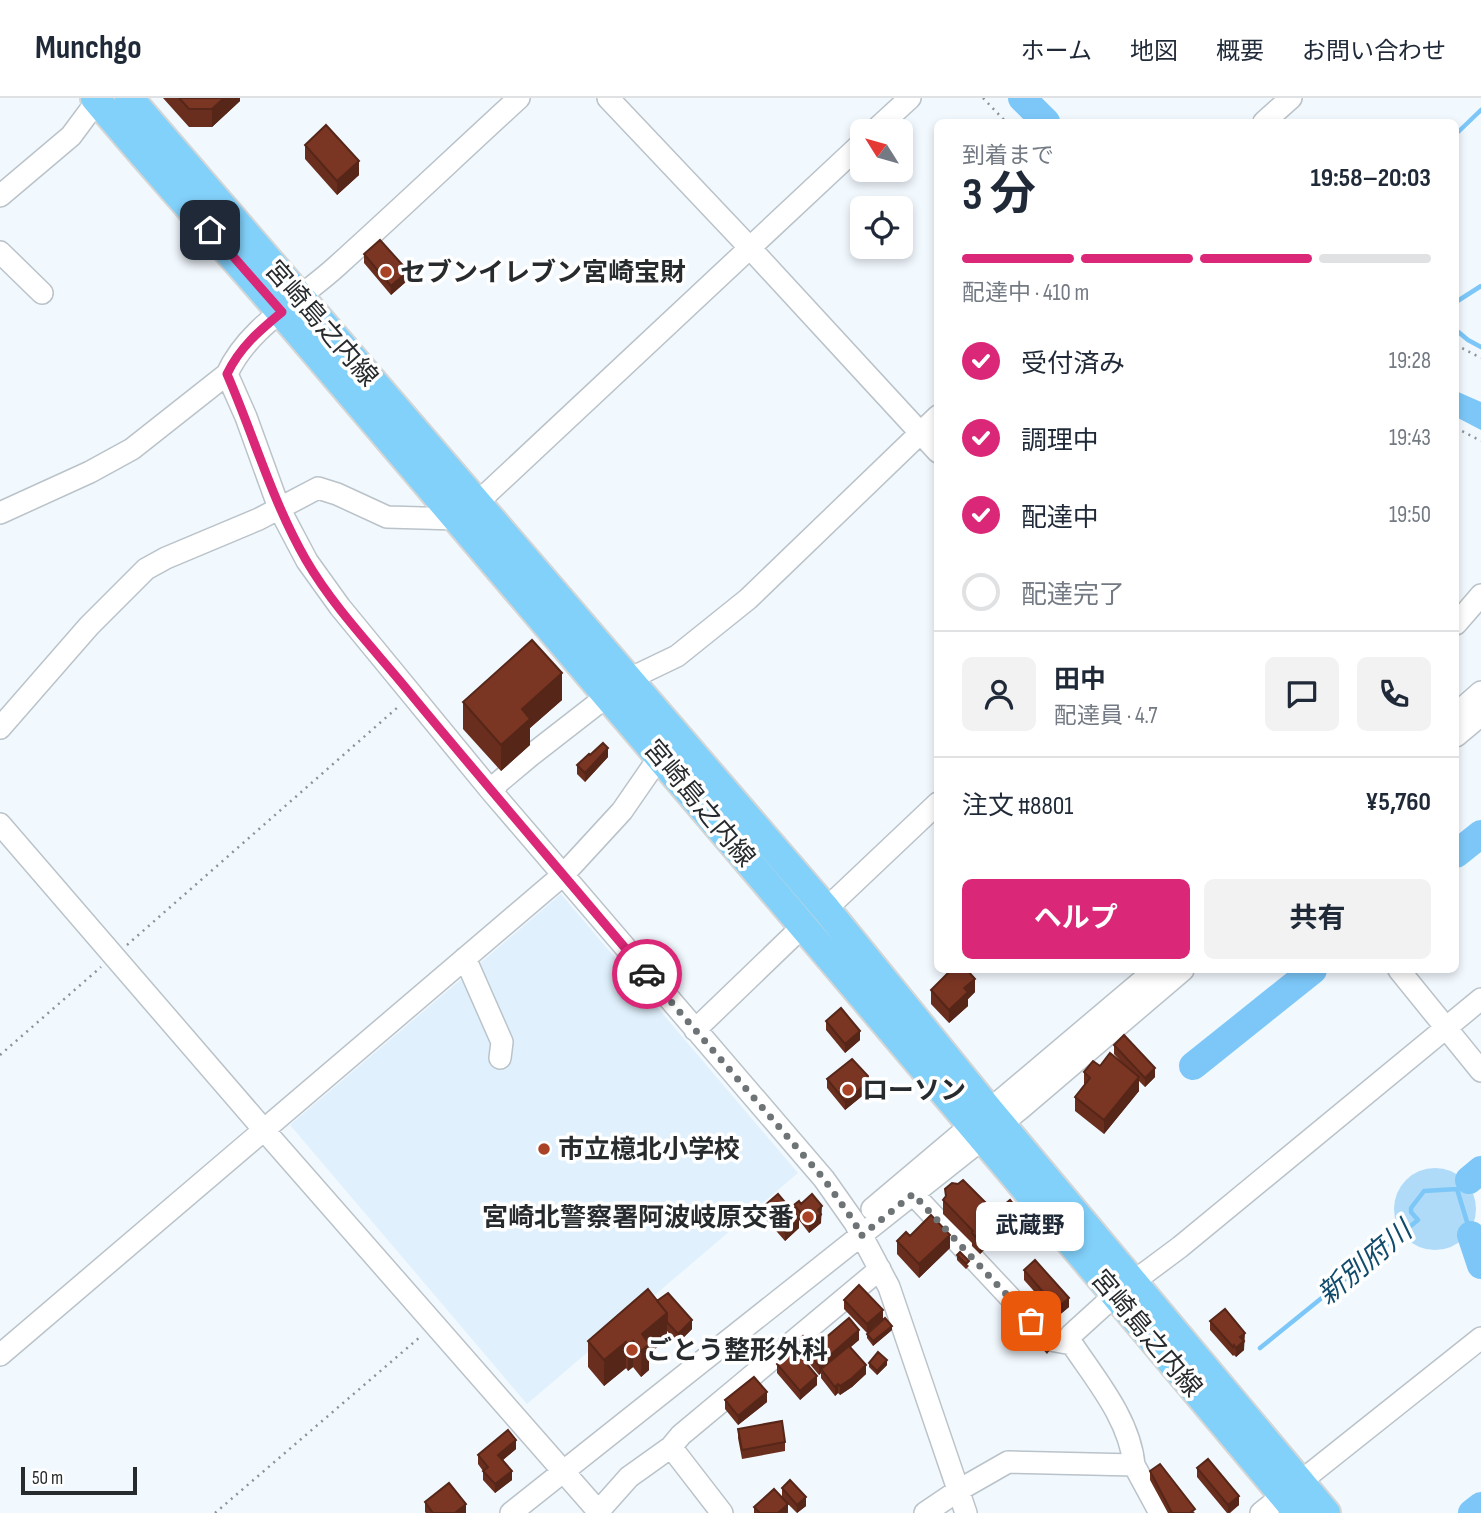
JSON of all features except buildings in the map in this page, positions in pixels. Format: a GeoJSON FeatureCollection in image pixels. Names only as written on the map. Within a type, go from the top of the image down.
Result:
{"type":"FeatureCollection","features":[{"type":"Feature","properties":{"kind":"main road","name":"宮崎島之内線"},"geometry":{"type":"LineString","coordinates":[[130,98],[291,305],[618,687],[826,909],[986,1124]]}},
{"type":"Feature","properties":{"kind":"main road","name":"宮崎島之内線"},"geometry":{"type":"LineString","coordinates":[[96,99],[291,305]]}},
{"type":"Feature","properties":{"kind":"main road","name":"宮崎島之内線"},"geometry":{"type":"LineString","coordinates":[[618,687],[660,756],[803,926],[986,1124],[1294,1497],[1326,1513]]}},
{"type":"Feature","properties":{"kind":"street"},"geometry":{"type":"LineString","coordinates":[[0,513],[90,472],[132,449],[227,374],[244,346],[335,269],[519,98]]}},
{"type":"Feature","properties":{"kind":"street"},"geometry":{"type":"LineString","coordinates":[[608,98],[934,448]]}},
{"type":"Feature","properties":{"kind":"street"},"geometry":{"type":"LineString","coordinates":[[887,119],[909,98]]}},
{"type":"Feature","properties":{"kind":"street"},"geometry":{"type":"LineString","coordinates":[[1268,119],[1292,98]]}},
{"type":"Feature","properties":{"kind":"street"},"geometry":{"type":"LineString","coordinates":[[0,196],[71,136],[96,99]]}},
{"type":"Feature","properties":{"kind":"street"},"geometry":{"type":"LineString","coordinates":[[0,728],[89,626],[146,569],[166,558],[259,519],[318,488],[387,517],[467,511],[850,154]]}},
{"type":"Feature","properties":{"kind":"street"},"geometry":{"type":"LineString","coordinates":[[0,252],[42,293]]}},
{"type":"Feature","properties":{"kind":"street"},"geometry":{"type":"LineString","coordinates":[[227,374],[246,417],[279,508],[307,561],[333,598],[492,792],[824,1179],[858,1230],[889,1287],[966,1513]]}},
{"type":"Feature","properties":{"kind":"street"},"geometry":{"type":"LineString","coordinates":[[492,792],[509,773],[618,687],[677,656],[748,599],[934,420]]}},
{"type":"Feature","properties":{"kind":"street"},"geometry":{"type":"LineString","coordinates":[[1459,621],[1481,596]]}},
{"type":"Feature","properties":{"kind":"street"},"geometry":{"type":"LineString","coordinates":[[1459,731],[1481,692]]}},
{"type":"Feature","properties":{"kind":"street"},"geometry":{"type":"LineString","coordinates":[[0,1355],[564,874],[595,844],[622,811],[660,756]]}},
{"type":"Feature","properties":{"kind":"street"},"geometry":{"type":"LineString","coordinates":[[826,909],[934,807]]}},
{"type":"Feature","properties":{"kind":"street"},"geometry":{"type":"LineString","coordinates":[[0,824],[264,1130],[564,1470],[597,1512],[629,1477],[671,1447],[681,1435],[880,1269]]}},
{"type":"Feature","properties":{"kind":"street"},"geometry":{"type":"LineString","coordinates":[[695,1030],[803,926]]}},
{"type":"Feature","properties":{"kind":"street"},"geometry":{"type":"LineString","coordinates":[[465,958],[481,1009],[502,1042],[500,1058]]}},
{"type":"Feature","properties":{"kind":"street"},"geometry":{"type":"LineString","coordinates":[[858,1230],[913,1194],[1152,973]]}},
{"type":"Feature","properties":{"kind":"street"},"geometry":{"type":"LineString","coordinates":[[511,1513],[986,1124],[1179,973]]}},
{"type":"Feature","properties":{"kind":"street"},"geometry":{"type":"LineString","coordinates":[[1401,973],[1481,1071]]}},
{"type":"Feature","properties":{"kind":"street"},"geometry":{"type":"LineString","coordinates":[[1160,1513],[1134,1465],[1117,1413],[1072,1344],[1071,1335],[1481,999]]}},
{"type":"Feature","properties":{"kind":"street"},"geometry":{"type":"LineString","coordinates":[[913,1194],[1050,1340],[1072,1344]]}},
{"type":"Feature","properties":{"kind":"street"},"geometry":{"type":"LineString","coordinates":[[1261,1513],[1294,1497],[1481,1338]]}},
{"type":"Feature","properties":{"kind":"street"},"geometry":{"type":"LineString","coordinates":[[671,1447],[722,1513]]}},
{"type":"Feature","properties":{"kind":"street"},"geometry":{"type":"LineString","coordinates":[[925,1513],[1008,1462],[1134,1465]]}},
{"type":"Feature","properties":{"kind":"path"},"geometry":{"type":"LineString","coordinates":[[983,98],[1003,119]]}},
{"type":"Feature","properties":{"kind":"path"},"geometry":{"type":"LineString","coordinates":[[1459,347],[1481,358]]}},
{"type":"Feature","properties":{"kind":"path"},"geometry":{"type":"LineString","coordinates":[[1459,430],[1481,441]]}},
{"type":"Feature","properties":{"kind":"path"},"geometry":{"type":"LineString","coordinates":[[0,1055],[412,694]]}},
{"type":"Feature","properties":{"kind":"path"},"geometry":{"type":"LineString","coordinates":[[215,1513],[435,1324]]}},
{"type":"Feature","properties":{"kind":"shaded area"},"geometry":{"type":"Polygon","coordinates":[[[1459,392],[1481,402],[1481,430],[1459,419],[1459,392]]]}},
{"type":"Feature","properties":{"kind":"shaded area","name":"市立檍北小学校"},"geometry":{"type":"Polygon","coordinates":[[[561,894],[798,1173],[527,1404],[290,1125],[561,894]]]}},
{"type":"Feature","properties":{"kind":"shaded area"},"geometry":{"type":"Polygon","coordinates":[[[1435,1168],[1451,1171],[1464,1180],[1473,1193],[1476,1209],[1473,1225],[1464,1238],[1451,1247],[1435,1250],[1419,1247],[1406,1238],[1397,1225],[1394,1209],[1397,1193],[1406,1180],[1419,1171],[1435,1168]]]}},
{"type":"Feature","properties":{"kind":"waterway"},"geometry":{"type":"LineString","coordinates":[[1022,98],[1043,119]]}},
{"type":"Feature","properties":{"kind":"waterway","name":"新別府川"},"geometry":{"type":"LineString","coordinates":[[1459,131],[1481,110]]}},
{"type":"Feature","properties":{"kind":"waterway","name":"新別府川"},"geometry":{"type":"LineString","coordinates":[[1459,300],[1481,286]]}},
{"type":"Feature","properties":{"kind":"waterway","name":"新別府川"},"geometry":{"type":"LineString","coordinates":[[1459,332],[1481,347]]}},
{"type":"Feature","properties":{"kind":"waterway","name":"新別府川"},"geometry":{"type":"LineString","coordinates":[[1459,852],[1481,834]]}},
{"type":"Feature","properties":{"kind":"waterway","name":"新別府川"},"geometry":{"type":"LineString","coordinates":[[1193,1066],[1309,973]]}},
{"type":"Feature","properties":{"kind":"waterway","name":"新別府川"},"geometry":{"type":"LineString","coordinates":[[1469,1180],[1481,1170]]}},
{"type":"Feature","properties":{"kind":"waterway","name":"新別府川"},"geometry":{"type":"LineString","coordinates":[[1469,1180],[1457,1189],[1471,1235]]}},
{"type":"Feature","properties":{"kind":"waterway","name":"新別府川"},"geometry":{"type":"LineString","coordinates":[[1260,1348],[1418,1220],[1411,1208],[1424,1191],[1457,1189]]}},
{"type":"Feature","properties":{"kind":"waterway","name":"新別府川"},"geometry":{"type":"LineString","coordinates":[[1471,1235],[1481,1265]]}},
{"type":"Feature","properties":{"kind":"waterway","name":"新別府川"},"geometry":{"type":"LineString","coordinates":[[1472,1513],[1481,1506]]}},
{"type":"Feature","properties":{"kind":"way so far"},"geometry":{"type":"LineString","coordinates":[[647,974],[824,1179],[844,1205],[861,1236],[913,1194],[1031,1321]]}},
{"type":"Feature","properties":{"kind":"place","name":"セブンイレブン宮崎宝財"},"geometry":{"type":"Point","coordinates":[386,272]}},
{"type":"Feature","properties":{"kind":"place","name":"ローソン"},"geometry":{"type":"Point","coordinates":[848,1090]}},
{"type":"Feature","properties":{"kind":"place","name":"市立檍北小学校"},"geometry":{"type":"Point","coordinates":[544,1149]}},
{"type":"Feature","properties":{"kind":"place","name":"宮崎北警察署阿波岐原交番"},"geometry":{"type":"Point","coordinates":[808,1217]}},
{"type":"Feature","properties":{"kind":"place","name":"武蔵野"},"geometry":{"type":"Point","coordinates":[1031,1321]}},
{"type":"Feature","properties":{"kind":"place","name":"ごとう整形外科"},"geometry":{"type":"Point","coordinates":[632,1350]}},
{"type":"Feature","properties":{"kind":"route"},"geometry":{"type":"LineString","coordinates":[[210,230],[282,312],[253,336],[236,356],[227,374],[246,417],[279,508],[307,561],[373,648],[647,974]]}}]}
